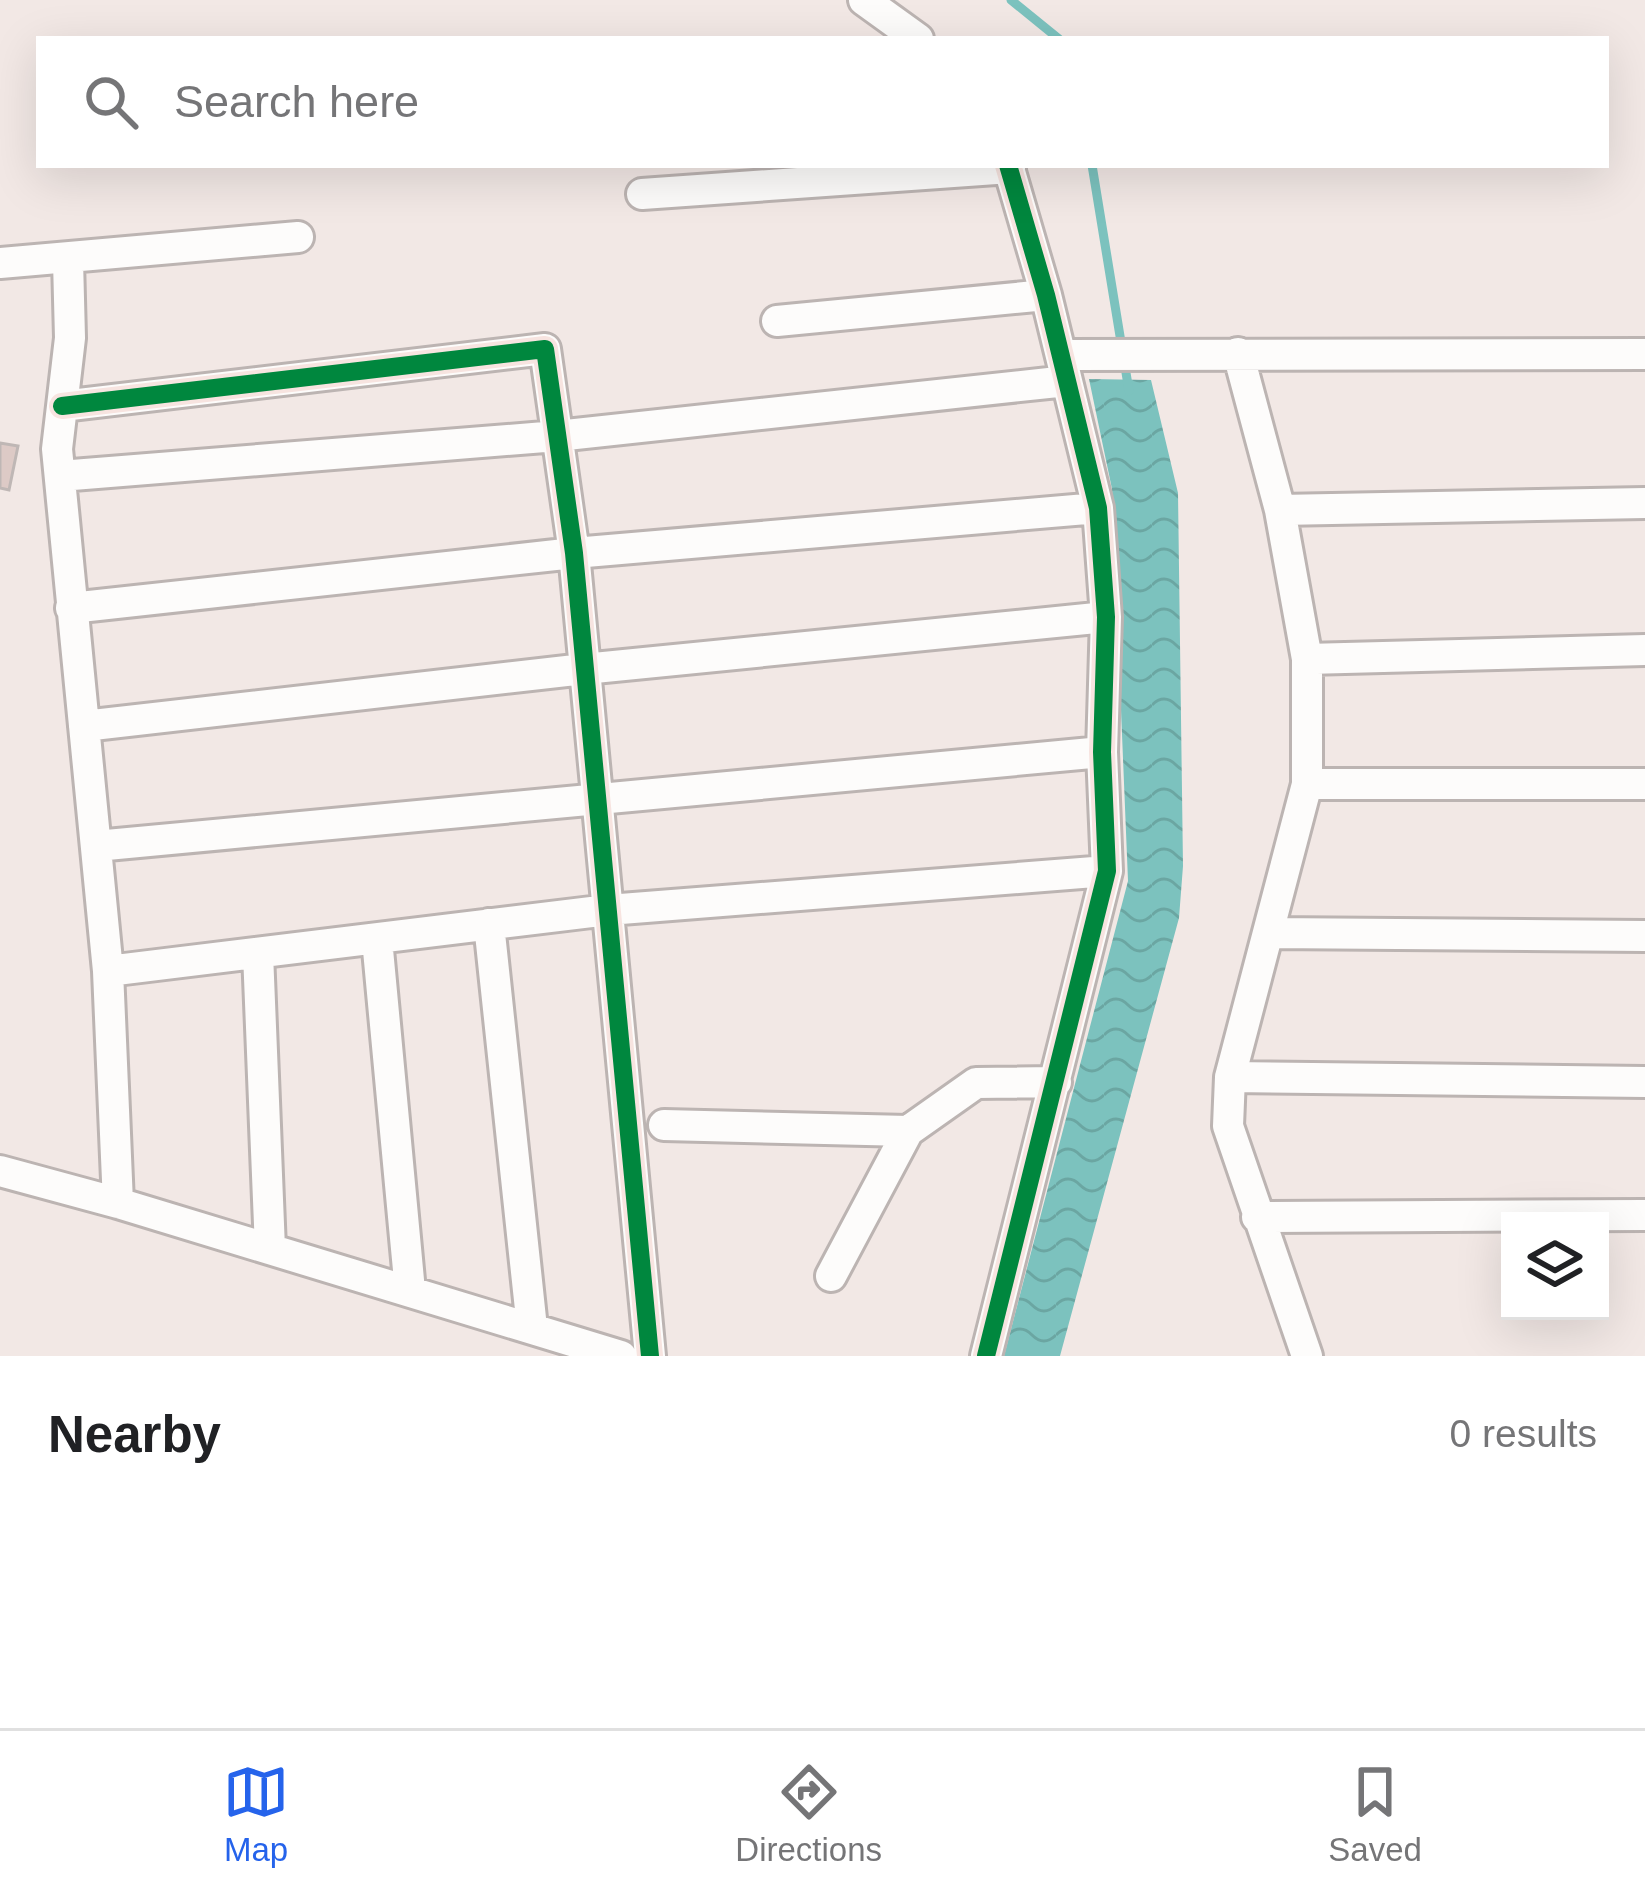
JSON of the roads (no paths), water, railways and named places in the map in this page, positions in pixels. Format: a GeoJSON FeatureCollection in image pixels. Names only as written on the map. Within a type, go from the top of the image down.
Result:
{"type":"FeatureCollection","features":[{"type":"Feature","properties":{"kind":"street"},"geometry":{"type":"LineString","coordinates":[[864,0],[908,36]]}},
{"type":"Feature","properties":{"kind":"street"},"geometry":{"type":"LineString","coordinates":[[643,194],[983,168]]}},
{"type":"Feature","properties":{"kind":"street"},"geometry":{"type":"LineString","coordinates":[[986,1356],[1106,871],[1102,752],[1106,616],[1098,508],[1010,168]]}},
{"type":"Feature","properties":{"kind":"street"},"geometry":{"type":"LineString","coordinates":[[0,263],[298,237]]}},
{"type":"Feature","properties":{"kind":"street"},"geometry":{"type":"LineString","coordinates":[[68,260],[70,338],[57,449],[108,970],[118,1203]]}},
{"type":"Feature","properties":{"kind":"street"},"geometry":{"type":"LineString","coordinates":[[777,320],[1046,296]]}},
{"type":"Feature","properties":{"kind":"street"},"geometry":{"type":"LineString","coordinates":[[62,406],[545,349],[574,553],[650,1356]]}},
{"type":"Feature","properties":{"kind":"street"},"geometry":{"type":"LineString","coordinates":[[1238,353],[1280,510],[1307,659],[1307,784],[1231,1077],[1228,1126],[1307,1356]]}},
{"type":"Feature","properties":{"kind":"street"},"geometry":{"type":"LineString","coordinates":[[60,476],[557,436],[1186,354],[1645,354]]}},
{"type":"Feature","properties":{"kind":"street"},"geometry":{"type":"LineString","coordinates":[[1280,510],[1645,503]]}},
{"type":"Feature","properties":{"kind":"street"},"geometry":{"type":"LineString","coordinates":[[70,608],[574,553],[1098,508]]}},
{"type":"Feature","properties":{"kind":"street"},"geometry":{"type":"LineString","coordinates":[[84,726],[1106,616]]}},
{"type":"Feature","properties":{"kind":"street"},"geometry":{"type":"LineString","coordinates":[[1307,659],[1645,650]]}},
{"type":"Feature","properties":{"kind":"street"},"geometry":{"type":"LineString","coordinates":[[96,846],[1102,752]]}},
{"type":"Feature","properties":{"kind":"street"},"geometry":{"type":"LineString","coordinates":[[1307,784],[1645,784]]}},
{"type":"Feature","properties":{"kind":"street"},"geometry":{"type":"LineString","coordinates":[[108,970],[608,910],[1106,871]]}},
{"type":"Feature","properties":{"kind":"street"},"geometry":{"type":"LineString","coordinates":[[489,924],[532,1328]]}},
{"type":"Feature","properties":{"kind":"street"},"geometry":{"type":"LineString","coordinates":[[1268,933],[1645,936]]}},
{"type":"Feature","properties":{"kind":"street"},"geometry":{"type":"LineString","coordinates":[[377,939],[410,1292]]}},
{"type":"Feature","properties":{"kind":"street"},"geometry":{"type":"LineString","coordinates":[[258,953],[270,1249]]}},
{"type":"Feature","properties":{"kind":"street"},"geometry":{"type":"LineString","coordinates":[[1231,1077],[1645,1082]]}},
{"type":"Feature","properties":{"kind":"street"},"geometry":{"type":"LineString","coordinates":[[831,1276],[908,1131],[976,1083],[1056,1082]]}},
{"type":"Feature","properties":{"kind":"street"},"geometry":{"type":"LineString","coordinates":[[664,1125],[908,1131]]}},
{"type":"Feature","properties":{"kind":"street"},"geometry":{"type":"LineString","coordinates":[[0,1171],[621,1356]]}},
{"type":"Feature","properties":{"kind":"street"},"geometry":{"type":"LineString","coordinates":[[1257,1216],[1645,1215]]}},
{"type":"Feature","properties":{"kind":"water"},"geometry":{"type":"Polygon","coordinates":[[[1089,379],[1151,380],[1178,493],[1183,866],[1179,918],[1060,1356],[1004,1356],[1128,881],[1112,489],[1089,379]]]}},
{"type":"Feature","properties":{"kind":"waterway"},"geometry":{"type":"LineString","coordinates":[[1011,0],[1055,36]]}},
{"type":"Feature","properties":{"kind":"waterway"},"geometry":{"type":"LineString","coordinates":[[1092,168],[1129,391]]}}]}
